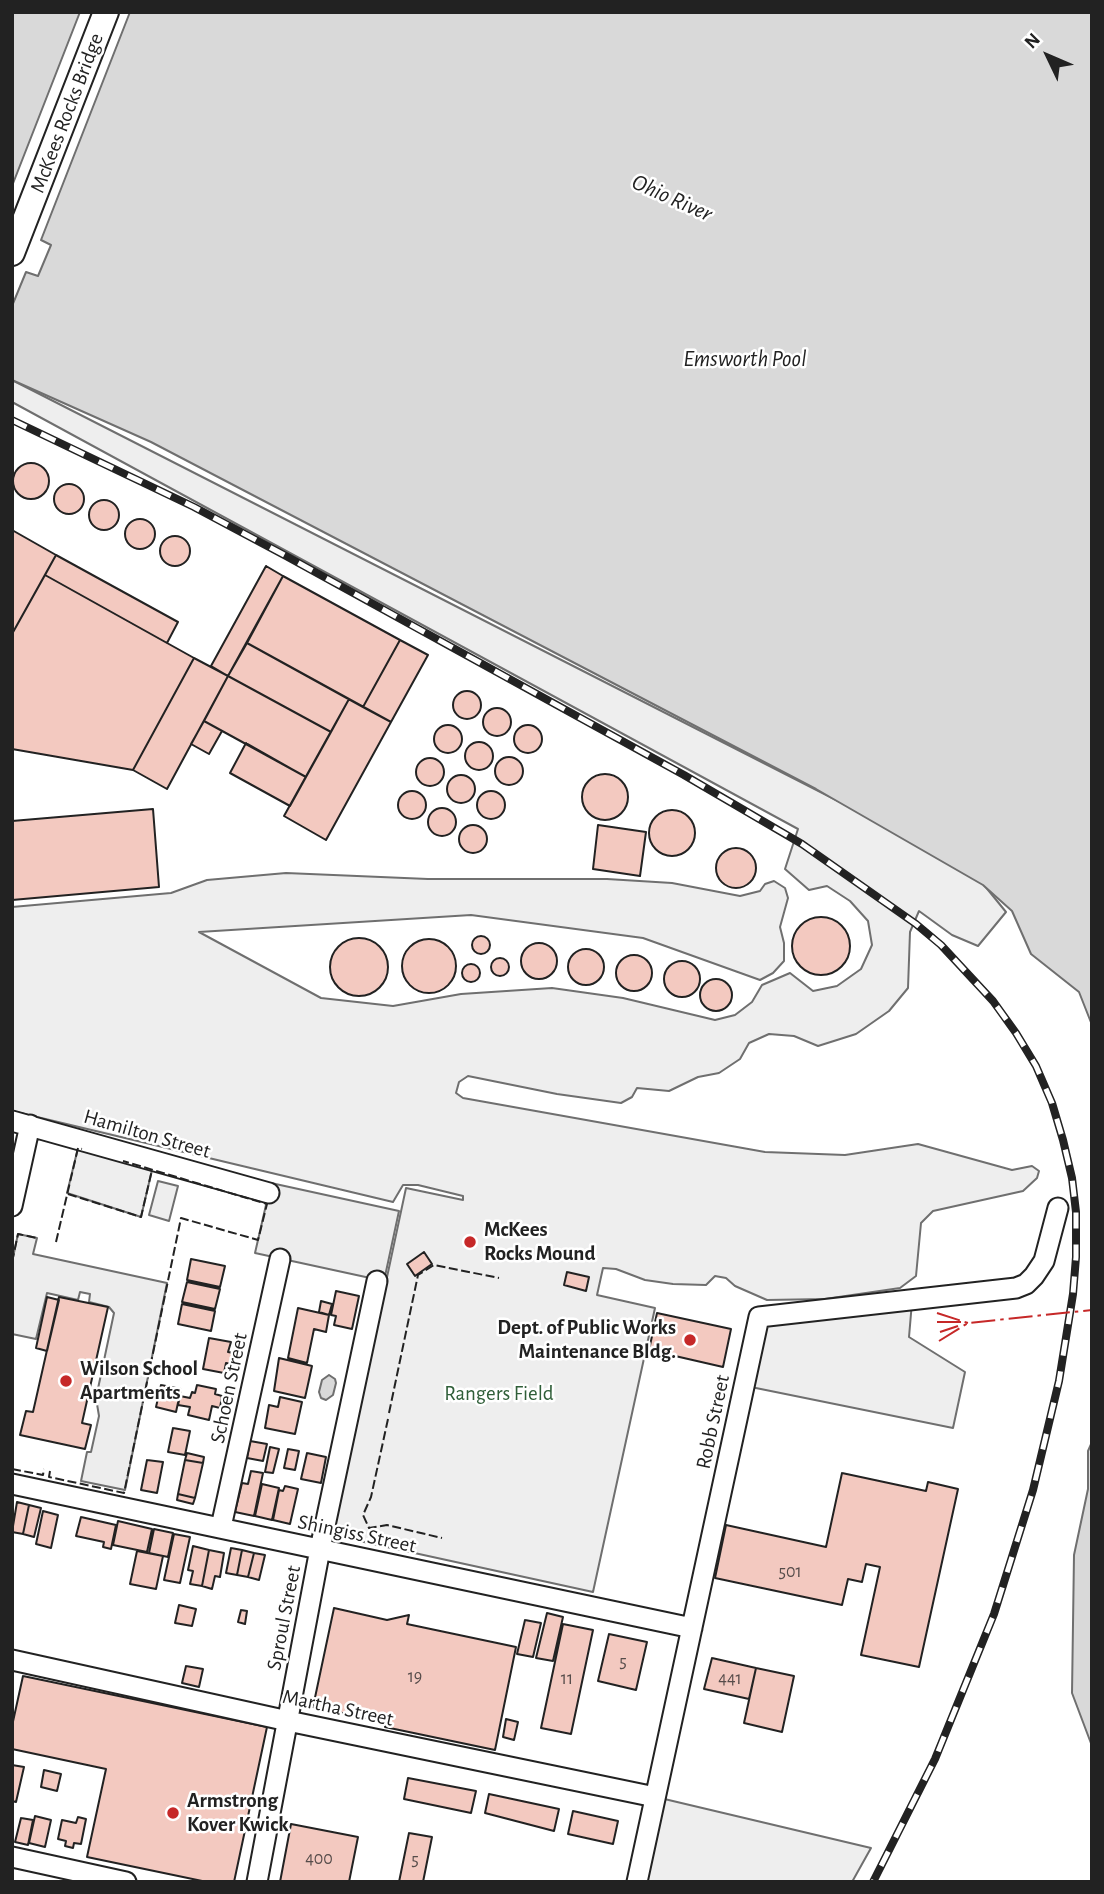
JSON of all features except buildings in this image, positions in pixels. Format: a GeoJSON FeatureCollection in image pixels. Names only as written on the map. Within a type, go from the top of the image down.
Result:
{"type":"FeatureCollection","features":[{"type":"Feature","properties":{"kind":"main road","name":"McKees Rocks Bridge"},"geometry":{"type":"LineString","coordinates":[[12,253],[106,12]]}},
{"type":"Feature","properties":{"kind":"street","name":"Hamilton Street"},"geometry":{"type":"LineString","coordinates":[[21,1123],[269,1193]]}},
{"type":"Feature","properties":{"kind":"street"},"geometry":{"type":"LineString","coordinates":[[12,1206],[21,1123]]}},
{"type":"Feature","properties":{"kind":"street","name":"Robb Street"},"geometry":{"type":"LineString","coordinates":[[637,1882],[760,1317],[1026,1284],[1044,1261],[1058,1208]]}},
{"type":"Feature","properties":{"kind":"street","name":"Schoen Street"},"geometry":{"type":"LineString","coordinates":[[221,1527],[281,1259]]}},
{"type":"Feature","properties":{"kind":"street","name":"Sproul Street"},"geometry":{"type":"LineString","coordinates":[[257,1882],[320,1549],[377,1281]]}},
{"type":"Feature","properties":{"kind":"street","name":"Shingiss Street"},"geometry":{"type":"LineString","coordinates":[[12,1483],[692,1628]]}},
{"type":"Feature","properties":{"kind":"street","name":"Martha Street"},"geometry":{"type":"LineString","coordinates":[[12,1660],[288,1721],[655,1797]]}},
{"type":"Feature","properties":{"kind":"street"},"geometry":{"type":"LineString","coordinates":[[12,1857],[125,1882]]}},
{"type":"Feature","properties":{"kind":"green space","name":"Rangers Field"},"geometry":{"type":"Polygon","coordinates":[[[12,380],[946,856],[980,880],[1006,912],[978,946],[952,935],[919,911],[910,932],[908,988],[889,1011],[856,1034],[818,1046],[794,1036],[769,1034],[749,1043],[740,1059],[719,1073],[698,1077],[669,1091],[637,1088],[632,1097],[621,1103],[557,1094],[468,1076],[459,1082],[456,1093],[463,1098],[765,1152],[845,1155],[918,1144],[1012,1170],[1032,1166],[1039,1171],[1037,1178],[1023,1191],[933,1211],[921,1223],[916,1276],[900,1288],[825,1299],[767,1300],[735,1286],[726,1278],[715,1276],[706,1285],[673,1284],[645,1280],[616,1269],[603,1268],[597,1295],[655,1308],[593,1592],[332,1535],[406,1188],[463,1200],[463,1196],[418,1185],[403,1185],[393,1202],[12,1111],[12,907],[171,893],[207,880],[286,873],[428,879],[607,879],[672,883],[740,896],[760,891],[765,884],[774,881],[785,888],[788,898],[780,927],[784,943],[784,961],[773,973],[760,980],[643,938],[471,915],[199,932],[321,998],[393,1006],[461,994],[552,988],[623,998],[715,1020],[735,1015],[752,1002],[762,985],[790,973],[813,991],[837,986],[861,969],[872,945],[868,921],[850,901],[827,886],[809,890],[785,869],[798,829],[12,402],[12,380]]]}},
{"type":"Feature","properties":{"kind":"green space"},"geometry":{"type":"Polygon","coordinates":[[[78,1148],[152,1170],[141,1217],[67,1193],[78,1148]]]}},
{"type":"Feature","properties":{"kind":"green space"},"geometry":{"type":"Polygon","coordinates":[[[158,1181],[178,1186],[169,1221],[149,1215],[158,1181]]]}},
{"type":"Feature","properties":{"kind":"green space"},"geometry":{"type":"Polygon","coordinates":[[[912,1302],[909,1337],[965,1372],[953,1428],[746,1386],[761,1319],[912,1302]]]}},
{"type":"Feature","properties":{"kind":"green space"},"geometry":{"type":"Polygon","coordinates":[[[656,1797],[871,1848],[852,1882],[638,1882],[656,1797]]]}},
{"type":"Feature","properties":{"kind":"shaded area"},"geometry":{"type":"Polygon","coordinates":[[[271,1183],[399,1211],[384,1281],[255,1253],[271,1183]]]}},
{"type":"Feature","properties":{"kind":"shaded area"},"geometry":{"type":"Polygon","coordinates":[[[18,1234],[37,1238],[33,1254],[167,1283],[125,1490],[81,1481],[99,1416],[96,1398],[114,1313],[109,1307],[89,1302],[90,1294],[80,1292],[78,1300],[47,1293],[36,1339],[12,1334],[12,1262],[18,1234]]]}},
{"type":"Feature","properties":{"kind":"water","name":"Emsworth Pool"},"geometry":{"type":"Polygon","coordinates":[[[12,12],[1092,12],[1092,1025],[1079,992],[1031,954],[1012,911],[983,885],[816,789],[151,442],[12,380],[12,12]]]}},
{"type":"Feature","properties":{"kind":"water"},"geometry":{"type":"Polygon","coordinates":[[[329,1375],[336,1383],[333,1395],[326,1400],[321,1398],[319,1392],[322,1380],[329,1375]]]}},
{"type":"Feature","properties":{"kind":"water"},"geometry":{"type":"Polygon","coordinates":[[[1092,1442],[1092,1746],[1072,1693],[1074,1555],[1088,1489],[1088,1451],[1092,1442]]]}},
{"type":"Feature","properties":{"kind":"pier"},"geometry":{"type":"Polygon","coordinates":[[[80,12],[130,12],[41,240],[51,245],[38,276],[26,272],[12,306],[12,186],[80,12]]]}},
{"type":"Feature","properties":{"kind":"railway"},"geometry":{"type":"LineString","coordinates":[[12,420],[194,507],[286,556],[684,775],[802,844],[916,924],[941,945],[993,1001],[1036,1066],[1052,1103],[1063,1140],[1072,1178],[1076,1212],[1073,1294],[1059,1381],[1033,1490],[994,1614],[935,1759],[873,1882]]}},
{"type":"Feature","properties":{"kind":"fence"},"geometry":{"type":"LineString","coordinates":[[56,1242],[78,1148],[82,1149]]}},
{"type":"Feature","properties":{"kind":"fence"},"geometry":{"type":"LineString","coordinates":[[50,1471],[49,1477],[124,1493],[181,1218],[258,1240],[267,1204],[123,1161]]}},
{"type":"Feature","properties":{"kind":"fence"},"geometry":{"type":"LineString","coordinates":[[68,1194],[141,1217],[152,1170]]}},
{"type":"Feature","properties":{"kind":"fence"},"geometry":{"type":"LineString","coordinates":[[12,1262],[18,1234],[37,1238]]}},
{"type":"Feature","properties":{"kind":"fence"},"geometry":{"type":"LineString","coordinates":[[389,1413],[418,1275],[434,1265],[499,1278]]}},
{"type":"Feature","properties":{"kind":"fence"},"geometry":{"type":"LineString","coordinates":[[388,1419],[371,1497],[363,1515],[369,1528],[387,1525],[442,1538]]}},
{"type":"Feature","properties":{"kind":"fence"},"geometry":{"type":"LineString","coordinates":[[12,1469],[43,1475],[44,1469]]}},
{"type":"Feature","properties":{"kind":"power"},"geometry":{"type":"LineString","coordinates":[[939,1341],[968,1323],[1092,1310]]}},
{"type":"Feature","properties":{"kind":"power"},"geometry":{"type":"LineString","coordinates":[[937,1313],[968,1323]]}},
{"type":"Feature","properties":{"kind":"power"},"geometry":{"type":"LineString","coordinates":[[937,1322],[961,1322]]}},
{"type":"Feature","properties":{"kind":"power"},"geometry":{"type":"LineString","coordinates":[[940,1332],[958,1326]]}},
{"type":"Feature","properties":{"kind":"place","name":"McKees Rocks Mound"},"geometry":{"type":"Point","coordinates":[470,1242]}},
{"type":"Feature","properties":{"kind":"place","name":"Dept. of Public Works Maintenance Bldg."},"geometry":{"type":"Point","coordinates":[690,1340]}},
{"type":"Feature","properties":{"kind":"place","name":"Wilson School Apartments"},"geometry":{"type":"Point","coordinates":[66,1381]}},
{"type":"Feature","properties":{"kind":"place","name":"Armstrong Kover Kwick"},"geometry":{"type":"Point","coordinates":[173,1813]}},
{"type":"Feature","properties":{"kind":"water label","name":"Ohio River"},"geometry":{"type":"Point","coordinates":[672,198]}}]}
